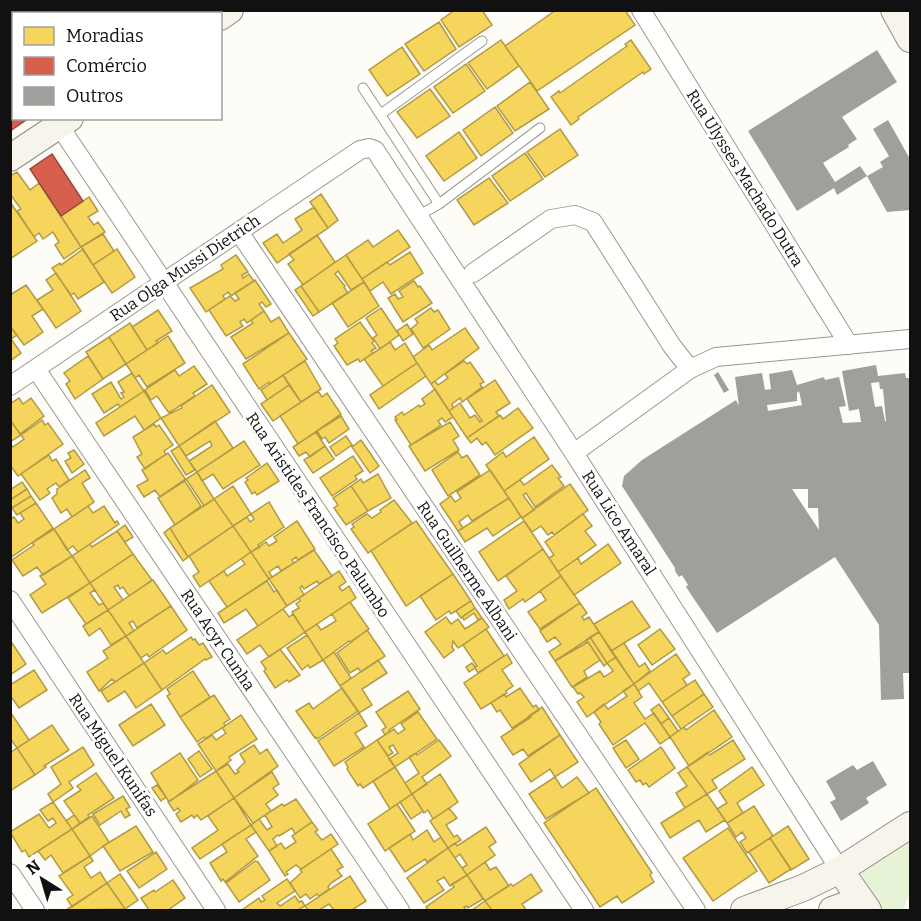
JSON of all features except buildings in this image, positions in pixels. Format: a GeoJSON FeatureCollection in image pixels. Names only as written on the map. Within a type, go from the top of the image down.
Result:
{"type":"FeatureCollection","features":[{"type":"Feature","properties":{"kind":"main road"},"geometry":{"type":"LineString","coordinates":[[10,158],[61,121]]}},
{"type":"Feature","properties":{"kind":"main road"},"geometry":{"type":"LineString","coordinates":[[744,910],[803,888],[840,870],[910,825]]}},
{"type":"Feature","properties":{"kind":"main road","name":"Rua Lico Amaral"},"geometry":{"type":"LineString","coordinates":[[840,870],[864,905]]}},
{"type":"Feature","properties":{"kind":"main road"},"geometry":{"type":"LineString","coordinates":[[832,910],[864,905]]}},
{"type":"Feature","properties":{"kind":"street","name":"Rua Ulysses Machado Dutra"},"geometry":{"type":"LineString","coordinates":[[641,10],[849,345]]}},
{"type":"Feature","properties":{"kind":"street","name":"Rua Aristides Francisco Palumbo"},"geometry":{"type":"LineString","coordinates":[[61,121],[163,283],[584,910]]}},
{"type":"Feature","properties":{"kind":"street","name":"Rua Lico Amaral"},"geometry":{"type":"LineString","coordinates":[[360,150],[369,148],[378,153],[574,453],[840,870]]}},
{"type":"Feature","properties":{"kind":"street","name":"Rua Olga Mussi Dietrich"},"geometry":{"type":"LineString","coordinates":[[10,386],[360,150]]}},
{"type":"Feature","properties":{"kind":"street"},"geometry":{"type":"LineString","coordinates":[[473,273],[551,219],[575,215],[593,222],[672,346],[690,369]]}},
{"type":"Feature","properties":{"kind":"street","name":"Rua Guilherme Albani"},"geometry":{"type":"LineString","coordinates":[[239,232],[696,910]]}},
{"type":"Feature","properties":{"kind":"street"},"geometry":{"type":"LineString","coordinates":[[574,453],[690,369],[716,357],[910,339]]}},
{"type":"Feature","properties":{"kind":"street","name":"Rua Acyr Cunha"},"geometry":{"type":"LineString","coordinates":[[36,369],[400,910]]}},
{"type":"Feature","properties":{"kind":"street","name":"Rua Miguel Kunifas"},"geometry":{"type":"LineString","coordinates":[[10,600],[216,910]]}},
{"type":"Feature","properties":{"kind":"street"},"geometry":{"type":"LineString","coordinates":[[10,873],[35,910]]}},
{"type":"Feature","properties":{"kind":"lane"},"geometry":{"type":"LineString","coordinates":[[381,114],[482,41]]}},
{"type":"Feature","properties":{"kind":"lane"},"geometry":{"type":"LineString","coordinates":[[363,88],[439,204]]}},
{"type":"Feature","properties":{"kind":"lane"},"geometry":{"type":"LineString","coordinates":[[418,216],[439,204],[540,128]]}},
{"type":"Feature","properties":{"kind":"green space"},"geometry":{"type":"Polygon","coordinates":[[[910,835],[910,895],[902,910],[880,910],[856,875],[910,835]]]}}]}
